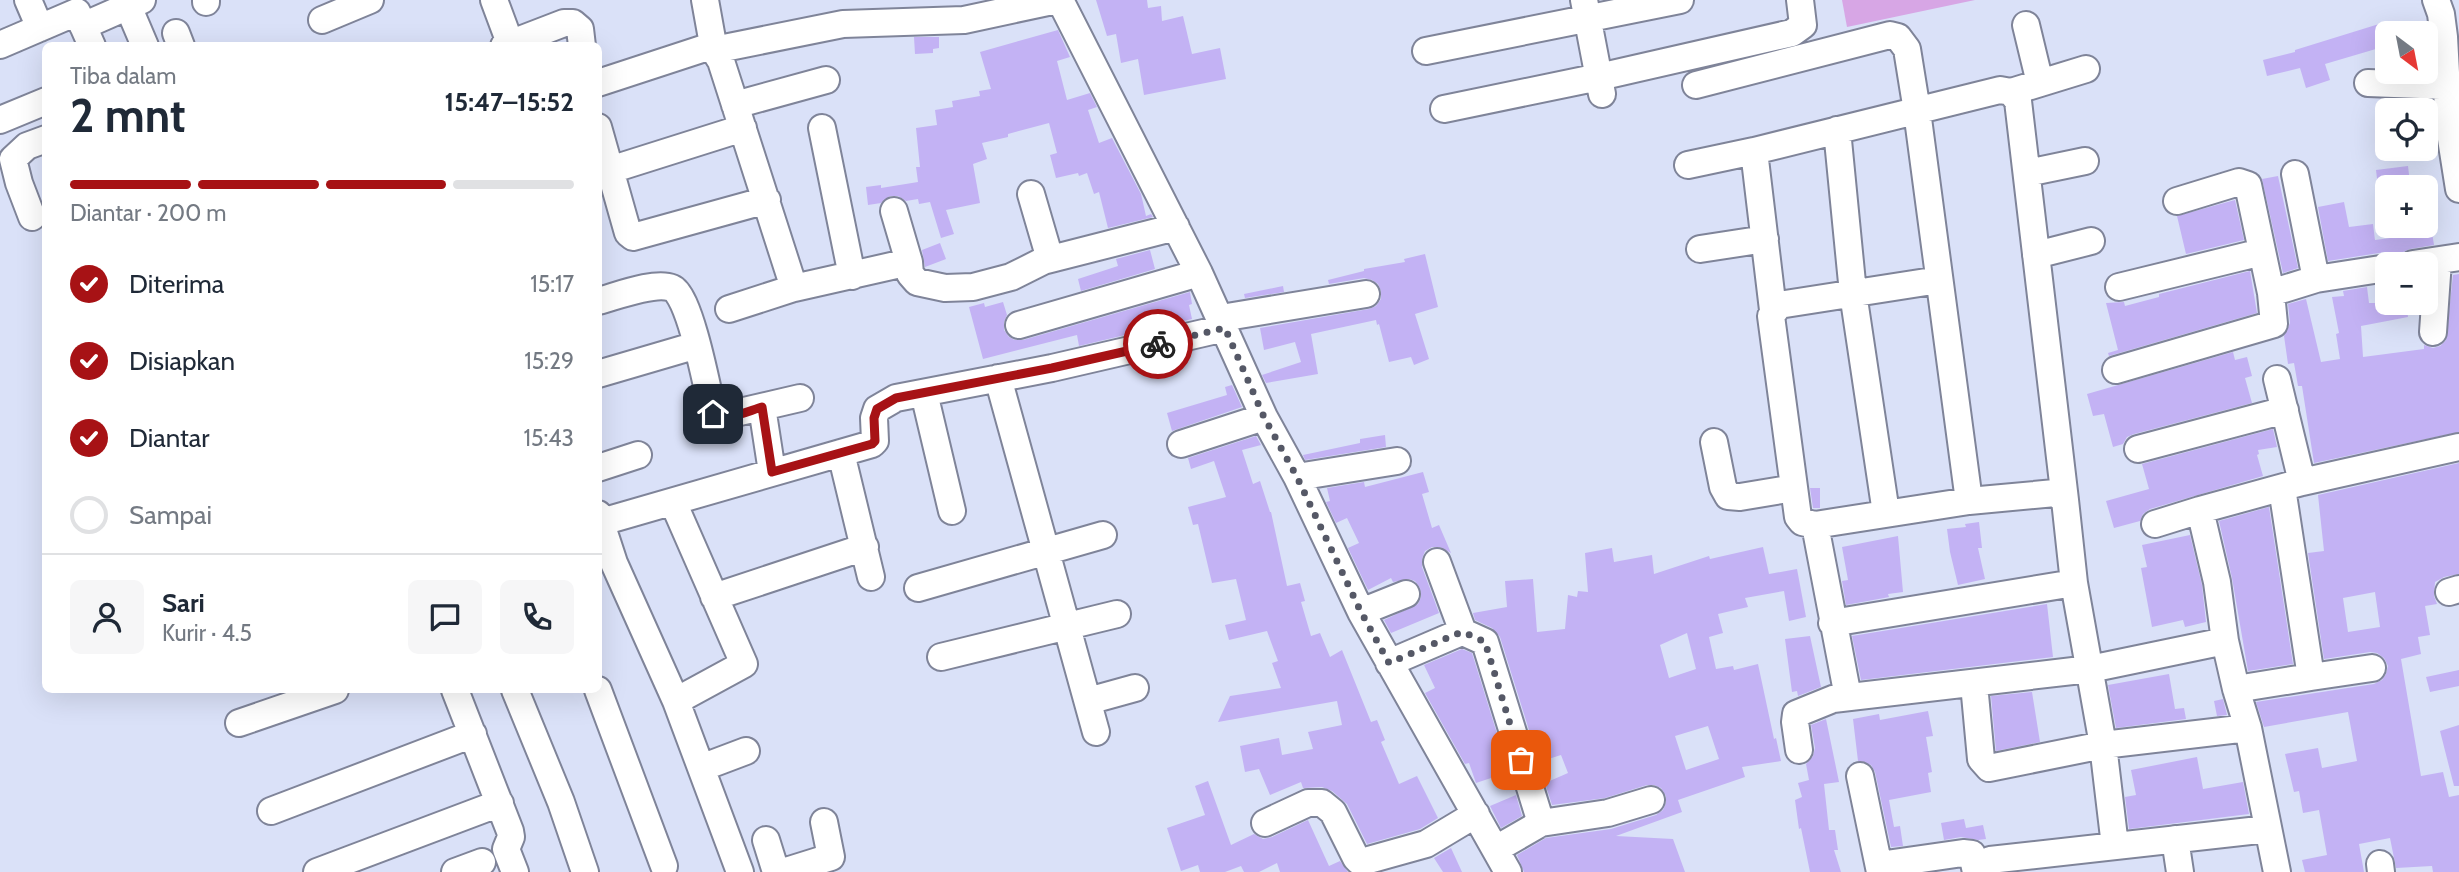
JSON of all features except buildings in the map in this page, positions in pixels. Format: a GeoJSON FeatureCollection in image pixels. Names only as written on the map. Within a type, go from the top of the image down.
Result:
{"type":"FeatureCollection","features":[{"type":"Feature","properties":{"kind":"street"},"geometry":{"type":"LineString","coordinates":[[28,0],[40,27]]}},
{"type":"Feature","properties":{"kind":"street"},"geometry":{"type":"LineString","coordinates":[[322,20],[370,0]]}},
{"type":"Feature","properties":{"kind":"street"},"geometry":{"type":"LineString","coordinates":[[494,0],[506,42]]}},
{"type":"Feature","properties":{"kind":"street"},"geometry":{"type":"LineString","coordinates":[[705,0],[714,50],[721,61],[794,288]]}},
{"type":"Feature","properties":{"kind":"street"},"geometry":{"type":"LineString","coordinates":[[602,82],[705,48],[714,50],[843,24],[944,10],[978,18],[1059,0],[1199,273],[1264,417],[1297,477],[1361,612],[1502,861],[1541,823],[1608,813],[1651,800]]}},
{"type":"Feature","properties":{"kind":"street"},"geometry":{"type":"LineString","coordinates":[[1426,51],[1586,10],[1680,0]]}},
{"type":"Feature","properties":{"kind":"street"},"geometry":{"type":"LineString","coordinates":[[1444,109],[1601,86],[1792,33],[1803,24],[1800,0]]}},
{"type":"Feature","properties":{"kind":"street"},"geometry":{"type":"LineString","coordinates":[[0,45],[77,12],[87,36],[135,3],[144,42]]}},
{"type":"Feature","properties":{"kind":"street"},"geometry":{"type":"LineString","coordinates":[[2445,7],[2449,126],[2459,190]]}},
{"type":"Feature","properties":{"kind":"street"},"geometry":{"type":"LineString","coordinates":[[1586,10],[1601,86]]}},
{"type":"Feature","properties":{"kind":"street"},"geometry":{"type":"LineString","coordinates":[[512,42],[564,23],[575,23]]}},
{"type":"Feature","properties":{"kind":"street"},"geometry":{"type":"LineString","coordinates":[[2026,25],[2040,83]]}},
{"type":"Feature","properties":{"kind":"street"},"geometry":{"type":"LineString","coordinates":[[1696,85],[1890,35],[1898,37],[1906,48],[1917,111],[1969,501]]}},
{"type":"Feature","properties":{"kind":"street"},"geometry":{"type":"LineString","coordinates":[[1688,165],[2000,90],[2011,92],[2086,69]]}},
{"type":"Feature","properties":{"kind":"street"},"geometry":{"type":"LineString","coordinates":[[767,200],[633,237],[628,233],[603,150],[739,117],[826,80]]}},
{"type":"Feature","properties":{"kind":"street"},"geometry":{"type":"LineString","coordinates":[[2368,83],[2447,86]]}},
{"type":"Feature","properties":{"kind":"street"},"geometry":{"type":"LineString","coordinates":[[2011,92],[2018,101],[2074,583],[2103,745],[2115,846]]}},
{"type":"Feature","properties":{"kind":"street"},"geometry":{"type":"LineString","coordinates":[[0,120],[42,103]]}},
{"type":"Feature","properties":{"kind":"street"},"geometry":{"type":"LineString","coordinates":[[822,128],[852,276]]}},
{"type":"Feature","properties":{"kind":"street"},"geometry":{"type":"LineString","coordinates":[[1837,130],[1853,293],[1886,513]]}},
{"type":"Feature","properties":{"kind":"street"},"geometry":{"type":"LineString","coordinates":[[32,217],[13,159],[27,146],[42,140]]}},
{"type":"Feature","properties":{"kind":"street"},"geometry":{"type":"LineString","coordinates":[[1754,151],[1773,310],[1771,316],[1798,517],[1802,522],[1815,526],[1969,501],[2055,493],[2065,500]]}},
{"type":"Feature","properties":{"kind":"street"},"geometry":{"type":"LineString","coordinates":[[2027,173],[2085,161]]}},
{"type":"Feature","properties":{"kind":"street"},"geometry":{"type":"LineString","coordinates":[[2295,174],[2316,279]]}},
{"type":"Feature","properties":{"kind":"street"},"geometry":{"type":"LineString","coordinates":[[2116,370],[2274,324],[2271,293],[2248,185],[2239,182],[2177,201]]}},
{"type":"Feature","properties":{"kind":"street"},"geometry":{"type":"LineString","coordinates":[[1031,194],[1050,259]]}},
{"type":"Feature","properties":{"kind":"street"},"geometry":{"type":"LineString","coordinates":[[894,211],[910,274],[917,282],[946,288],[972,287],[1011,277],[1050,259],[1175,227]]}},
{"type":"Feature","properties":{"kind":"street"},"geometry":{"type":"LineString","coordinates":[[1700,249],[1765,239]]}},
{"type":"Feature","properties":{"kind":"street"},"geometry":{"type":"LineString","coordinates":[[2036,255],[2091,241]]}},
{"type":"Feature","properties":{"kind":"street"},"geometry":{"type":"LineString","coordinates":[[2119,288],[2262,252]]}},
{"type":"Feature","properties":{"kind":"street"},"geometry":{"type":"LineString","coordinates":[[729,309],[794,288],[909,262]]}},
{"type":"Feature","properties":{"kind":"street"},"geometry":{"type":"LineString","coordinates":[[2271,293],[2316,279],[2375,270]]}},
{"type":"Feature","properties":{"kind":"street"},"geometry":{"type":"LineString","coordinates":[[1019,325],[1199,273]]}},
{"type":"Feature","properties":{"kind":"street"},"geometry":{"type":"LineString","coordinates":[[1773,310],[1779,305],[1939,280]]}},
{"type":"Feature","properties":{"kind":"street"},"geometry":{"type":"LineString","coordinates":[[602,300],[656,286],[673,288],[682,298],[697,345],[713,414],[718,417],[800,398]]}},
{"type":"Feature","properties":{"kind":"street"},"geometry":{"type":"LineString","coordinates":[[602,518],[673,502],[866,446],[875,441],[874,418],[877,409],[896,398],[998,379],[1223,323],[1366,294]]}},
{"type":"Feature","properties":{"kind":"street"},"geometry":{"type":"LineString","coordinates":[[2433,332],[2434,315]]}},
{"type":"Feature","properties":{"kind":"street"},"geometry":{"type":"LineString","coordinates":[[602,373],[697,345]]}},
{"type":"Feature","properties":{"kind":"street"},"geometry":{"type":"LineString","coordinates":[[998,379],[1096,732]]}},
{"type":"Feature","properties":{"kind":"street"},"geometry":{"type":"LineString","coordinates":[[2277,379],[2285,410],[2311,677]]}},
{"type":"Feature","properties":{"kind":"street"},"geometry":{"type":"LineString","coordinates":[[924,393],[952,511]]}},
{"type":"Feature","properties":{"kind":"street"},"geometry":{"type":"LineString","coordinates":[[762,407],[772,472]]}},
{"type":"Feature","properties":{"kind":"street"},"geometry":{"type":"LineString","coordinates":[[2138,449],[2285,410]]}},
{"type":"Feature","properties":{"kind":"street"},"geometry":{"type":"LineString","coordinates":[[1181,444],[1264,417]]}},
{"type":"Feature","properties":{"kind":"street"},"geometry":{"type":"LineString","coordinates":[[1714,442],[1723,487],[1728,496],[1740,497],[1794,488]]}},
{"type":"Feature","properties":{"kind":"street"},"geometry":{"type":"LineString","coordinates":[[2155,524],[2292,485],[2459,447]]}},
{"type":"Feature","properties":{"kind":"street"},"geometry":{"type":"LineString","coordinates":[[841,453],[871,577]]}},
{"type":"Feature","properties":{"kind":"street"},"geometry":{"type":"LineString","coordinates":[[602,467],[638,455]]}},
{"type":"Feature","properties":{"kind":"street"},"geometry":{"type":"LineString","coordinates":[[1297,477],[1397,461]]}},
{"type":"Feature","properties":{"kind":"street"},"geometry":{"type":"LineString","coordinates":[[673,502],[744,664],[676,701]]}},
{"type":"Feature","properties":{"kind":"street"},"geometry":{"type":"LineString","coordinates":[[2200,510],[2217,582],[2225,641],[2248,728],[2277,872]]}},
{"type":"Feature","properties":{"kind":"street"},"geometry":{"type":"LineString","coordinates":[[1815,526],[1848,697]]}},
{"type":"Feature","properties":{"kind":"street"},"geometry":{"type":"LineString","coordinates":[[602,528],[614,563],[676,701],[740,872]]}},
{"type":"Feature","properties":{"kind":"street"},"geometry":{"type":"LineString","coordinates":[[918,588],[1103,535]]}},
{"type":"Feature","properties":{"kind":"street"},"geometry":{"type":"LineString","coordinates":[[713,597],[865,547]]}},
{"type":"Feature","properties":{"kind":"street"},"geometry":{"type":"LineString","coordinates":[[1437,562],[1463,632],[1485,642],[1541,823]]}},
{"type":"Feature","properties":{"kind":"street"},"geometry":{"type":"LineString","coordinates":[[1832,623],[2074,583]]}},
{"type":"Feature","properties":{"kind":"street"},"geometry":{"type":"LineString","coordinates":[[1361,612],[1406,594]]}},
{"type":"Feature","properties":{"kind":"street"},"geometry":{"type":"LineString","coordinates":[[942,657],[1117,614]]}},
{"type":"Feature","properties":{"kind":"street"},"geometry":{"type":"LineString","coordinates":[[1389,663],[1463,632]]}},
{"type":"Feature","properties":{"kind":"street"},"geometry":{"type":"LineString","coordinates":[[1799,750],[1796,714],[1833,699],[2090,669],[2225,641]]}},
{"type":"Feature","properties":{"kind":"street"},"geometry":{"type":"LineString","coordinates":[[2236,689],[2372,668]]}},
{"type":"Feature","properties":{"kind":"street"},"geometry":{"type":"LineString","coordinates":[[1974,684],[1981,759],[1989,768],[2103,745],[2248,728]]}},
{"type":"Feature","properties":{"kind":"street"},"geometry":{"type":"LineString","coordinates":[[1088,701],[1135,688]]}},
{"type":"Feature","properties":{"kind":"street"},"geometry":{"type":"LineString","coordinates":[[239,723],[322,693]]}},
{"type":"Feature","properties":{"kind":"street"},"geometry":{"type":"LineString","coordinates":[[456,693],[500,803],[511,837],[506,849],[516,872]]}},
{"type":"Feature","properties":{"kind":"street"},"geometry":{"type":"LineString","coordinates":[[516,693],[561,802],[585,872]]}},
{"type":"Feature","properties":{"kind":"street"},"geometry":{"type":"LineString","coordinates":[[599,693],[664,866]]}},
{"type":"Feature","properties":{"kind":"street"},"geometry":{"type":"LineString","coordinates":[[271,811],[472,734]]}},
{"type":"Feature","properties":{"kind":"street"},"geometry":{"type":"LineString","coordinates":[[701,768],[746,751]]}},
{"type":"Feature","properties":{"kind":"street"},"geometry":{"type":"LineString","coordinates":[[1860,776],[1880,868],[1963,853],[1972,854],[1976,872]]}},
{"type":"Feature","properties":{"kind":"street"},"geometry":{"type":"LineString","coordinates":[[317,872],[500,803]]}},
{"type":"Feature","properties":{"kind":"street"},"geometry":{"type":"LineString","coordinates":[[1265,823],[1308,803],[1322,803],[1333,812],[1356,858],[1366,861],[1426,844],[1476,814]]}},
{"type":"Feature","properties":{"kind":"street"},"geometry":{"type":"LineString","coordinates":[[783,872],[831,857],[824,822]]}},
{"type":"Feature","properties":{"kind":"street"},"geometry":{"type":"LineString","coordinates":[[1992,872],[1990,860],[2072,861],[2115,846],[2269,829]]}},
{"type":"Feature","properties":{"kind":"street"},"geometry":{"type":"LineString","coordinates":[[2175,839],[2180,872]]}},
{"type":"Feature","properties":{"kind":"street"},"geometry":{"type":"LineString","coordinates":[[766,840],[776,872]]}},
{"type":"Feature","properties":{"kind":"street"},"geometry":{"type":"LineString","coordinates":[[455,872],[482,862]]}},
{"type":"Feature","properties":{"kind":"shaded area"},"geometry":{"type":"Polygon","coordinates":[[[1842,0],[1975,0],[1847,27],[1842,0]]]}},
{"type":"Feature","properties":{"kind":"way so far"},"geometry":{"type":"LineString","coordinates":[[1158,344],[1225,328],[1264,417],[1297,477],[1361,612],[1389,663],[1463,632],[1477,641],[1485,642],[1521,760]]}},
{"type":"Feature","properties":{"kind":"route"},"geometry":{"type":"LineString","coordinates":[[713,414],[724,417],[762,407],[772,472],[872,444],[875,441],[874,418],[877,409],[896,398],[1052,368],[1158,344]]}}]}
